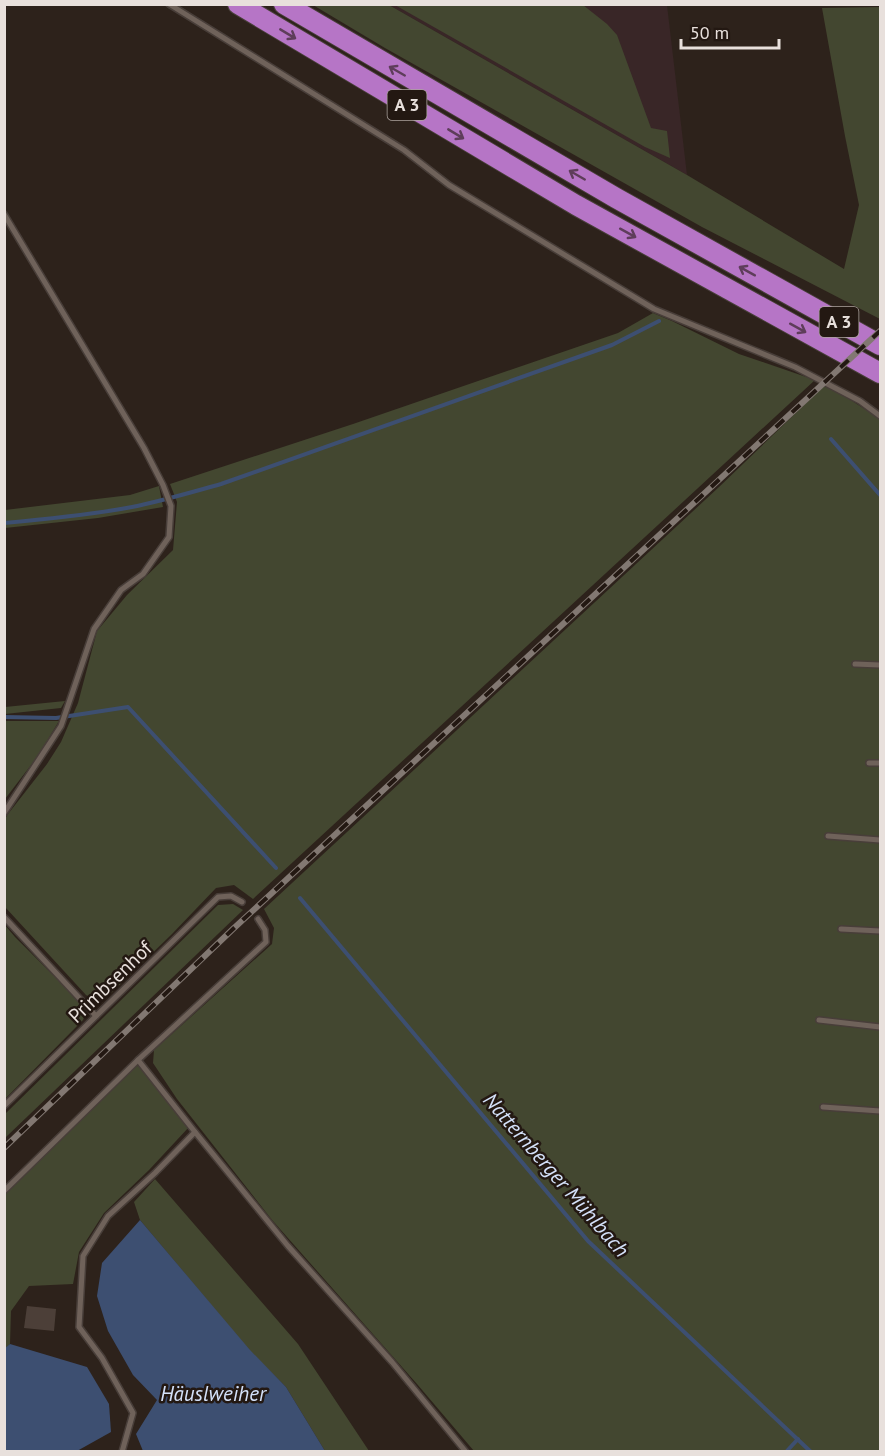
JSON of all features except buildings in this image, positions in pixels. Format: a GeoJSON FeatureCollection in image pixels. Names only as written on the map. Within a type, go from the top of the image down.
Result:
{"type":"FeatureCollection","features":[{"type":"Feature","properties":{"kind":"highway","name":"A 3"},"geometry":{"type":"LineString","coordinates":[[238,4],[576,205],[880,373]]}},
{"type":"Feature","properties":{"kind":"highway","name":"A 3"},"geometry":{"type":"LineString","coordinates":[[285,4],[616,198],[880,345]]}},
{"type":"Feature","properties":{"kind":"highway","name":"A 3"},"geometry":{"type":"LineString","coordinates":[[798,299],[825,303],[880,331]]}},
{"type":"Feature","properties":{"kind":"lane"},"geometry":{"type":"LineString","coordinates":[[169,4],[404,150],[449,185],[654,309],[795,367],[860,401],[880,416]]}},
{"type":"Feature","properties":{"kind":"lane"},"geometry":{"type":"LineString","coordinates":[[4,214],[144,447],[164,485],[171,506],[169,537],[144,574],[121,590],[94,629],[61,726],[4,813]]}},
{"type":"Feature","properties":{"kind":"lane"},"geometry":{"type":"LineString","coordinates":[[855,664],[880,665]]}},
{"type":"Feature","properties":{"kind":"lane"},"geometry":{"type":"LineString","coordinates":[[869,763],[880,763]]}},
{"type":"Feature","properties":{"kind":"lane"},"geometry":{"type":"LineString","coordinates":[[828,836],[880,840]]}},
{"type":"Feature","properties":{"kind":"lane","name":"Primbsenhof"},"geometry":{"type":"LineString","coordinates":[[4,1106],[218,897],[231,896],[242,902]]}},
{"type":"Feature","properties":{"kind":"lane"},"geometry":{"type":"LineString","coordinates":[[4,917],[96,1016]]}},
{"type":"Feature","properties":{"kind":"lane"},"geometry":{"type":"LineString","coordinates":[[4,1191],[138,1060],[266,942],[265,930],[258,919]]}},
{"type":"Feature","properties":{"kind":"lane"},"geometry":{"type":"LineString","coordinates":[[841,928],[880,931]]}},
{"type":"Feature","properties":{"kind":"lane"},"geometry":{"type":"LineString","coordinates":[[819,1020],[880,1027]]}},
{"type":"Feature","properties":{"kind":"lane"},"geometry":{"type":"LineString","coordinates":[[138,1060],[288,1246],[392,1362],[466,1452]]}},
{"type":"Feature","properties":{"kind":"lane"},"geometry":{"type":"LineString","coordinates":[[823,1107],[880,1111]]}},
{"type":"Feature","properties":{"kind":"lane"},"geometry":{"type":"LineString","coordinates":[[122,1452],[134,1413],[102,1358],[79,1327],[83,1256],[108,1216],[195,1132]]}},
{"type":"Feature","properties":{"kind":"shaded area"},"geometry":{"type":"Polygon","coordinates":[[[389,5],[667,5],[687,175],[389,5]]]}},
{"type":"Feature","properties":{"kind":"green space"},"geometry":{"type":"Polygon","coordinates":[[[313,5],[389,5],[687,175],[844,269],[859,205],[822,8],[880,7],[880,319],[702,227],[313,5]]]}},
{"type":"Feature","properties":{"kind":"green space"},"geometry":{"type":"Polygon","coordinates":[[[395,5],[583,5],[617,35],[651,128],[667,131],[670,158],[645,147],[395,5]]]}},
{"type":"Feature","properties":{"kind":"green space"},"geometry":{"type":"Polygon","coordinates":[[[653,313],[739,354],[815,380],[253,899],[234,885],[216,888],[106,998],[93,999],[86,995],[5,907],[4,820],[61,742],[78,703],[97,631],[127,595],[173,550],[177,502],[170,484],[618,333],[653,313]]]}},
{"type":"Feature","properties":{"kind":"green space"},"geometry":{"type":"Polygon","coordinates":[[[826,384],[880,419],[880,1451],[474,1451],[272,1220],[177,1099],[153,1063],[154,1050],[272,944],[274,928],[264,909],[719,487],[826,384]]]}},
{"type":"Feature","properties":{"kind":"green space"},"geometry":{"type":"Polygon","coordinates":[[[159,486],[163,507],[98,518],[5,528],[5,510],[130,495],[159,486]]]}},
{"type":"Feature","properties":{"kind":"green space"},"geometry":{"type":"Polygon","coordinates":[[[65,701],[61,708],[5,714],[5,707],[65,701]]]}},
{"type":"Feature","properties":{"kind":"green space"},"geometry":{"type":"Polygon","coordinates":[[[5,721],[59,721],[38,756],[5,799],[5,721]]]}},
{"type":"Feature","properties":{"kind":"green space"},"geometry":{"type":"Polygon","coordinates":[[[233,904],[243,910],[5,1138],[5,1114],[218,905],[233,904]]]}},
{"type":"Feature","properties":{"kind":"green space"},"geometry":{"type":"Polygon","coordinates":[[[4,924],[81,1003],[86,1013],[83,1020],[5,1099],[4,924]]]}},
{"type":"Feature","properties":{"kind":"green space"},"geometry":{"type":"Polygon","coordinates":[[[138,1060],[189,1127],[104,1213],[79,1252],[73,1284],[29,1286],[11,1311],[10,1344],[5,1349],[5,1191],[138,1060]]]}},
{"type":"Feature","properties":{"kind":"green space"},"geometry":{"type":"Polygon","coordinates":[[[155,1179],[298,1344],[369,1451],[325,1451],[286,1387],[250,1351],[140,1220],[134,1202],[155,1179]]]}},
{"type":"Feature","properties":{"kind":"water","name":"Häuslweiher"},"geometry":{"type":"Polygon","coordinates":[[[140,1220],[250,1350],[286,1387],[325,1451],[143,1451],[136,1434],[157,1400],[133,1375],[108,1331],[97,1296],[102,1263],[140,1220]]]}},
{"type":"Feature","properties":{"kind":"water"},"geometry":{"type":"Polygon","coordinates":[[[10,1344],[87,1367],[109,1404],[111,1432],[77,1451],[5,1451],[4,1349],[10,1344]]]}},
{"type":"Feature","properties":{"kind":"waterway"},"geometry":{"type":"LineString","coordinates":[[4,523],[84,515],[132,507],[221,484],[612,345],[659,321]]}},
{"type":"Feature","properties":{"kind":"waterway"},"geometry":{"type":"LineString","coordinates":[[831,439],[880,495]]}},
{"type":"Feature","properties":{"kind":"waterway","name":"Natternberger Mühlbach"},"geometry":{"type":"LineString","coordinates":[[4,717],[56,718],[128,707],[276,868]]}},
{"type":"Feature","properties":{"kind":"waterway","name":"Natternberger Mühlbach"},"geometry":{"type":"LineString","coordinates":[[300,898],[588,1241],[811,1452]]}},
{"type":"Feature","properties":{"kind":"waterway"},"geometry":{"type":"LineString","coordinates":[[786,1452],[798,1439]]}},
{"type":"Feature","properties":{"kind":"railway"},"geometry":{"type":"LineString","coordinates":[[4,1148],[233,929],[880,331]]}}]}
